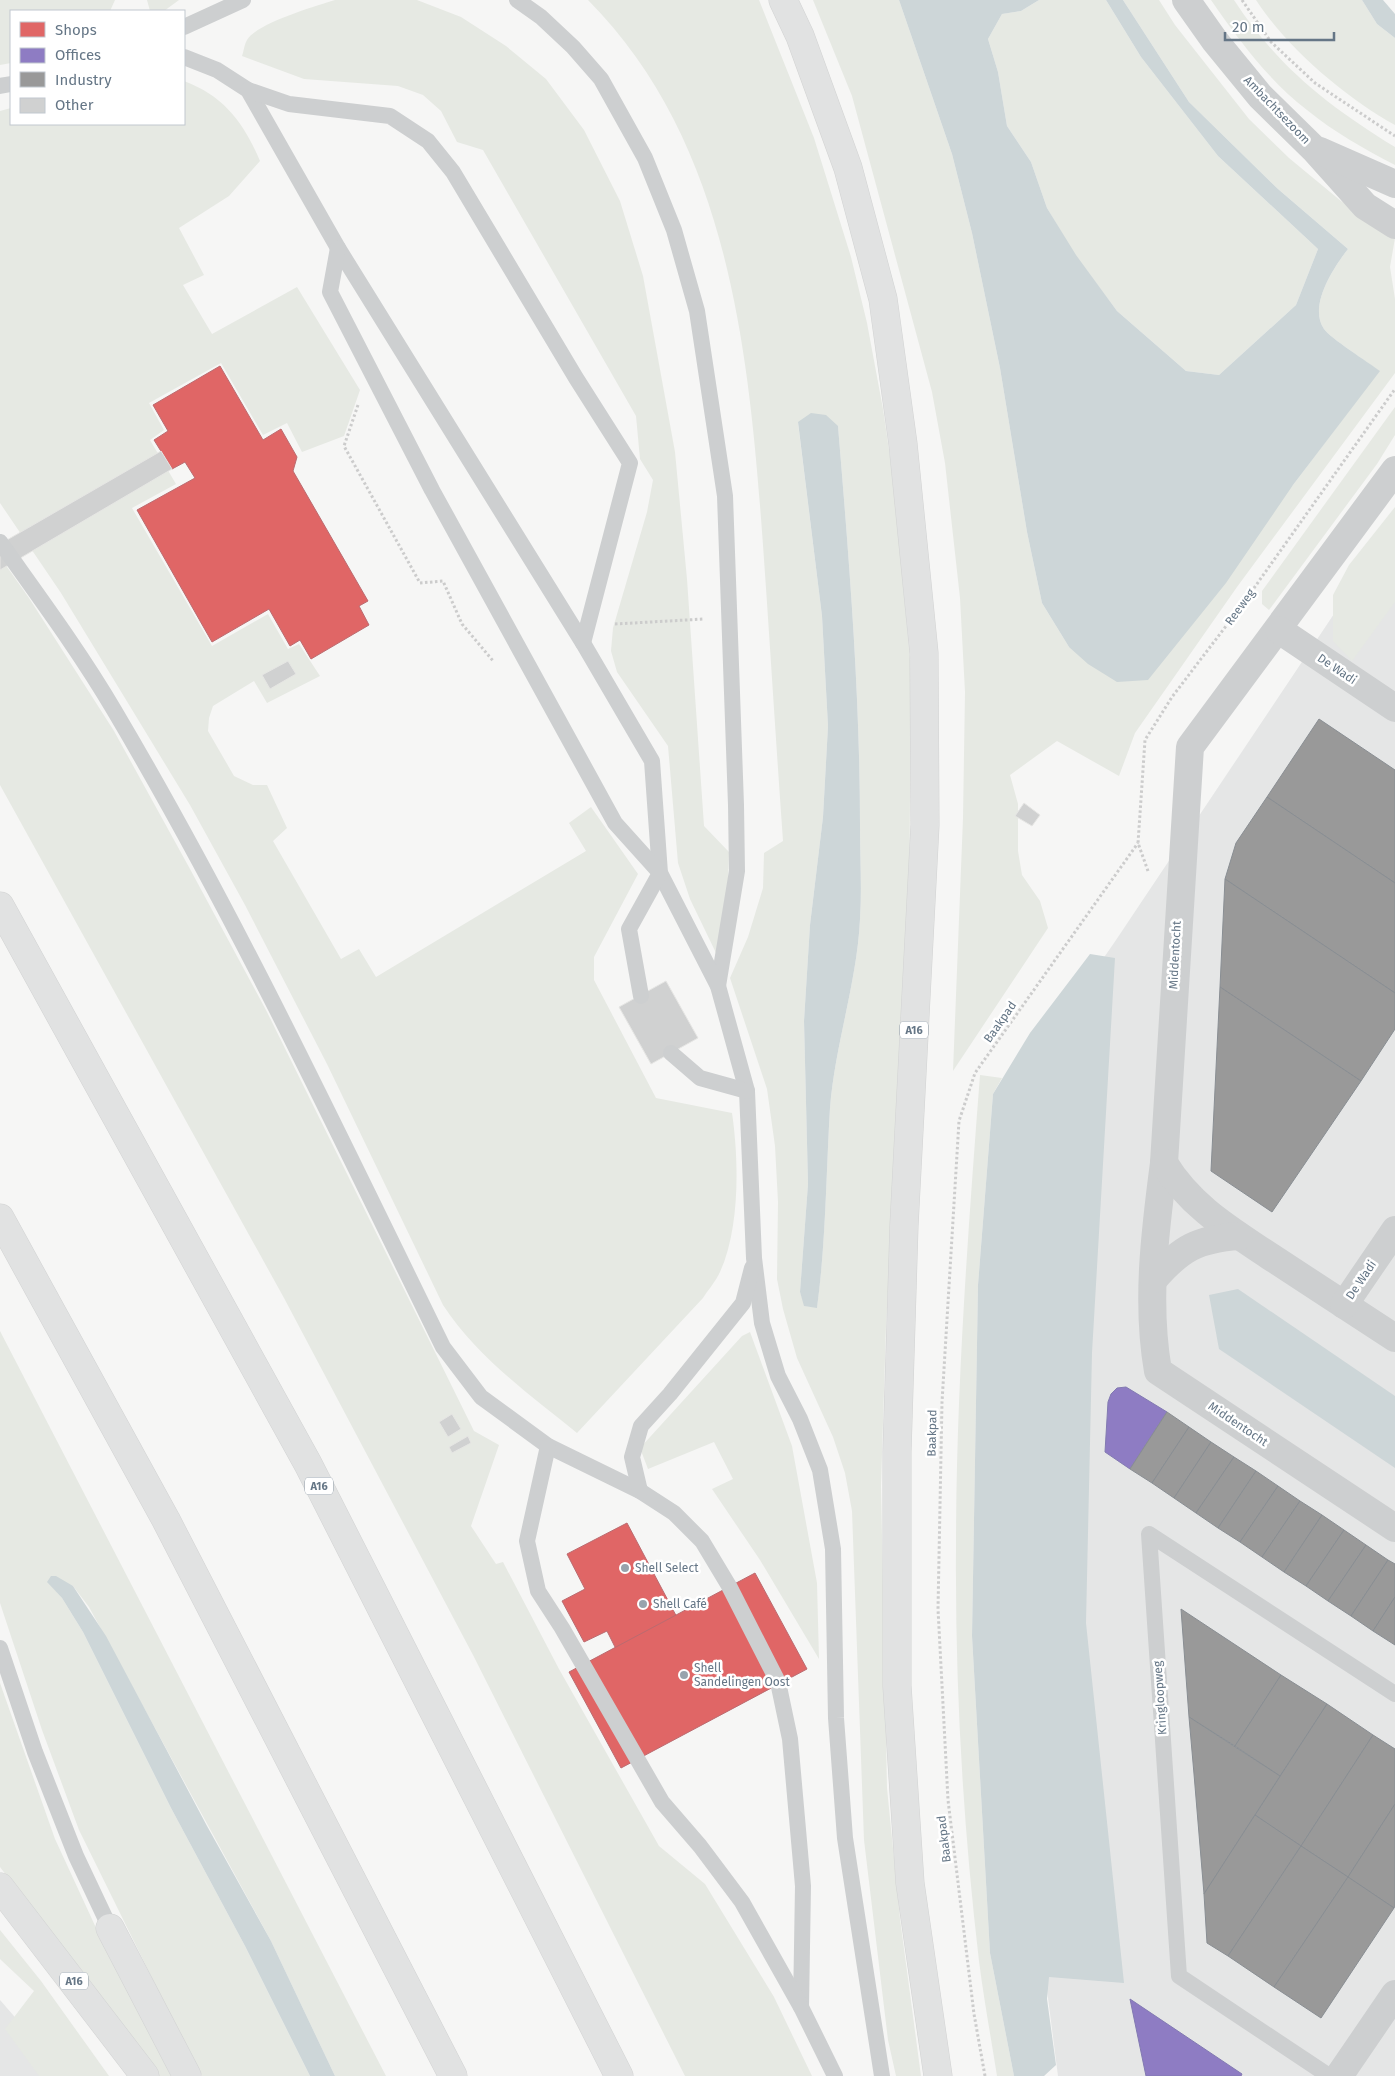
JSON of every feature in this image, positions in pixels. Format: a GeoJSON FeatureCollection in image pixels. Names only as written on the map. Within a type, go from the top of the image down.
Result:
{"type":"FeatureCollection","features":[{"type":"Feature","properties":{"kind":"highway","name":"A16"},"geometry":{"type":"LineString","coordinates":[[783,0],[800,36],[848,168],[883,299],[903,444],[924,653],[925,825],[904,1226],[896,1452],[897,1686],[910,1883],[938,2076]]}},
{"type":"Feature","properties":{"kind":"highway","name":"A16"},"geometry":{"type":"LineString","coordinates":[[0,906],[308,1464],[619,2076]]}},
{"type":"Feature","properties":{"kind":"highway"},"geometry":{"type":"LineString","coordinates":[[0,1218],[166,1520],[452,2076]]}},
{"type":"Feature","properties":{"kind":"highway","name":"A16"},"geometry":{"type":"LineString","coordinates":[[0,1887],[145,2076]]}},
{"type":"Feature","properties":{"kind":"highway"},"geometry":{"type":"LineString","coordinates":[[110,1928],[186,2076]]}},
{"type":"Feature","properties":{"kind":"street","name":"Ambachtsezoom"},"geometry":{"type":"LineString","coordinates":[[1186,0],[1260,96],[1314,149],[1365,206],[1395,225]]}},
{"type":"Feature","properties":{"kind":"street","name":"Ambachtsezoom"},"geometry":{"type":"LineString","coordinates":[[1314,149],[1395,184]]}},
{"type":"Feature","properties":{"kind":"street"},"geometry":{"type":"LineString","coordinates":[[1279,630],[1395,470]]}},
{"type":"Feature","properties":{"kind":"street","name":"De Wadi"},"geometry":{"type":"LineString","coordinates":[[1279,630],[1395,708]]}},
{"type":"Feature","properties":{"kind":"street","name":"Middentocht"},"geometry":{"type":"LineString","coordinates":[[1279,630],[1190,747],[1164,1163],[1157,1214],[1152,1337],[1158,1371],[1395,1528]]}},
{"type":"Feature","properties":{"kind":"street"},"geometry":{"type":"LineString","coordinates":[[1164,1163],[1177,1185],[1195,1203],[1240,1236],[1395,1338]]}},
{"type":"Feature","properties":{"kind":"street","name":"De Wadi"},"geometry":{"type":"LineString","coordinates":[[1344,1305],[1395,1230]]}},
{"type":"Feature","properties":{"kind":"street"},"geometry":{"type":"LineString","coordinates":[[1154,1279],[1172,1258],[1199,1242],[1212,1238],[1240,1236]]}},
{"type":"Feature","properties":{"kind":"street"},"geometry":{"type":"LineString","coordinates":[[1339,2076],[1395,1994]]}},
{"type":"Feature","properties":{"kind":"lane"},"geometry":{"type":"LineString","coordinates":[[185,27],[243,0]]}},
{"type":"Feature","properties":{"kind":"lane"},"geometry":{"type":"LineString","coordinates":[[518,0],[540,16],[573,47],[601,79],[645,158],[674,230],[697,311],[725,496],[736,805],[737,871],[718,986]]}},
{"type":"Feature","properties":{"kind":"lane"},"geometry":{"type":"LineString","coordinates":[[185,57],[217,70],[248,90],[289,104],[390,116],[428,141],[454,172],[576,378],[630,463],[584,643]]}},
{"type":"Feature","properties":{"kind":"lane"},"geometry":{"type":"LineString","coordinates":[[248,90],[338,248],[584,643],[652,761],[660,873],[629,929],[641,996]]}},
{"type":"Feature","properties":{"kind":"lane"},"geometry":{"type":"LineString","coordinates":[[338,248],[330,292],[432,490],[615,823],[660,873],[718,986],[748,1090],[754,1258],[762,1323],[778,1376],[800,1419],[820,1470],[833,1549],[836,1718],[845,1838],[882,2076]]}},
{"type":"Feature","properties":{"kind":"lane"},"geometry":{"type":"LineString","coordinates":[[0,542],[113,708],[195,852],[257,968],[443,1348],[482,1398],[548,1446],[640,1491],[674,1513],[702,1541],[729,1586],[778,1682],[790,1739],[803,1886],[801,2007]]}},
{"type":"Feature","properties":{"kind":"lane"},"geometry":{"type":"LineString","coordinates":[[670,1053],[700,1078],[748,1090]]}},
{"type":"Feature","properties":{"kind":"lane"},"geometry":{"type":"LineString","coordinates":[[640,1491],[632,1457],[641,1426],[670,1394],[743,1303],[754,1258]]}},
{"type":"Feature","properties":{"kind":"lane"},"geometry":{"type":"LineString","coordinates":[[548,1446],[527,1541],[538,1591],[562,1628],[662,1802],[700,1846],[742,1902],[801,2007],[835,2076]]}},
{"type":"Feature","properties":{"kind":"lane","name":"Kringloopweg"},"geometry":{"type":"LineString","coordinates":[[1329,2076],[1179,1976],[1150,1534],[1395,1694]]}},
{"type":"Feature","properties":{"kind":"lane"},"geometry":{"type":"LineString","coordinates":[[0,1648],[35,1752],[76,1856],[110,1928]]}},
{"type":"Feature","properties":{"kind":"path"},"geometry":{"type":"LineString","coordinates":[[1242,0],[1271,42],[1315,83],[1395,136]]}},
{"type":"Feature","properties":{"kind":"path","name":"Reeweg"},"geometry":{"type":"LineString","coordinates":[[1138,843],[1145,740],[1172,697],[1242,604],[1395,389]]}},
{"type":"Feature","properties":{"kind":"path","name":"Baakpad"},"geometry":{"type":"LineString","coordinates":[[985,2076],[974,2014],[948,1800],[938,1608],[942,1402],[959,1121],[975,1073],[1138,843]]}},
{"type":"Feature","properties":{"kind":"shaded area"},"geometry":{"type":"Polygon","coordinates":[[[0,0],[115,0],[110,10],[10,10],[10,63],[0,65],[0,0]]]}},
{"type":"Feature","properties":{"kind":"shaded area"},"geometry":{"type":"Polygon","coordinates":[[[147,0],[179,0],[165,10],[150,10],[147,0]]]}},
{"type":"Feature","properties":{"kind":"shaded area"},"geometry":{"type":"Polygon","coordinates":[[[335,0],[417,0],[461,17],[506,46],[546,79],[584,130],[620,201],[643,276],[675,452],[687,579],[704,826],[729,852],[728,888],[717,955],[690,899],[678,863],[668,746],[617,672],[611,651],[613,628],[647,512],[653,480],[640,459],[636,416],[483,150],[457,142],[441,111],[423,95],[398,86],[304,79],[242,56],[247,40],[262,27],[335,0]]]}},
{"type":"Feature","properties":{"kind":"shaded area"},"geometry":{"type":"Polygon","coordinates":[[[588,0],[759,0],[814,138],[851,257],[867,323],[883,409],[894,484],[911,671],[909,923],[886,1326],[881,1486],[887,1788],[900,1919],[921,2076],[896,2076],[888,2040],[864,1840],[852,1511],[845,1473],[833,1437],[797,1358],[783,1309],[777,1279],[778,1202],[775,1146],[767,1089],[730,978],[748,937],[763,888],[764,853],[783,841],[763,545],[750,399],[739,326],[724,254],[702,185],[673,119],[636,57],[588,0]],[[798,423],[822,616],[828,726],[823,817],[810,925],[804,1021],[808,1184],[800,1292],[805,1306],[817,1307],[824,1233],[830,1108],[836,1060],[855,967],[861,907],[860,776],[856,676],[838,426],[798,423]]]}},
{"type":"Feature","properties":{"kind":"shaded area"},"geometry":{"type":"Polygon","coordinates":[[[813,0],[899,0],[952,154],[972,233],[1000,368],[1027,532],[1042,603],[1069,647],[1293,485],[1379,371],[1328,333],[1320,320],[1319,309],[1325,287],[1348,249],[1278,189],[1189,102],[1123,0],[1159,0],[1175,25],[1249,119],[1289,158],[1341,201],[1395,238],[1390,267],[1395,299],[1395,373],[1237,587],[1135,733],[1119,776],[1057,741],[1010,775],[1018,804],[1018,851],[1022,875],[1040,901],[1048,928],[953,1071],[963,818],[965,692],[960,598],[945,463],[932,392],[852,96],[813,0]]]}},
{"type":"Feature","properties":{"kind":"shaded area"},"geometry":{"type":"Polygon","coordinates":[[[899,0],[1039,0],[1021,11],[1002,14],[988,39],[998,72],[1007,126],[1031,162],[1047,208],[1076,255],[1117,311],[1186,371],[1219,375],[1296,305],[1318,249],[1218,156],[1141,57],[1106,0],[1123,0],[1189,102],[1278,189],[1348,249],[1325,287],[1319,309],[1320,320],[1328,333],[1380,371],[1293,485],[1226,583],[1148,680],[1117,682],[1088,664],[1069,647],[1042,603],[1027,532],[1000,368],[972,233],[952,154],[899,0]]]}},
{"type":"Feature","properties":{"kind":"shaded area"},"geometry":{"type":"Polygon","coordinates":[[[1039,0],[1106,0],[1141,57],[1218,156],[1318,249],[1296,305],[1219,375],[1186,371],[1117,311],[1075,255],[1047,208],[1031,162],[1007,126],[998,72],[988,39],[1002,14],[1021,11],[1039,0]]]}},
{"type":"Feature","properties":{"kind":"shaded area"},"geometry":{"type":"Polygon","coordinates":[[[1211,0],[1234,0],[1251,24],[1286,65],[1326,100],[1395,147],[1395,165],[1339,133],[1293,99],[1255,59],[1211,0]]]}},
{"type":"Feature","properties":{"kind":"shaded area"},"geometry":{"type":"Polygon","coordinates":[[[1256,0],[1362,0],[1377,24],[1395,38],[1395,125],[1357,101],[1301,54],[1269,18],[1256,0]]]}},
{"type":"Feature","properties":{"kind":"shaded area"},"geometry":{"type":"Polygon","coordinates":[[[1362,0],[1383,0],[1395,14],[1395,38],[1377,24],[1362,0]]]}},
{"type":"Feature","properties":{"kind":"shaded area"},"geometry":{"type":"Polygon","coordinates":[[[185,81],[210,94],[231,112],[247,135],[260,161],[229,196],[179,228],[204,275],[183,285],[212,334],[297,287],[360,390],[344,436],[302,452],[287,423],[263,435],[221,363],[149,403],[164,430],[150,440],[176,484],[132,508],[212,646],[268,614],[288,649],[299,644],[320,676],[267,703],[254,681],[213,706],[209,718],[208,731],[234,776],[253,785],[267,785],[287,828],[273,841],[341,959],[359,949],[376,977],[586,851],[569,823],[591,807],[638,874],[594,957],[594,980],[656,1098],[732,1113],[737,1172],[734,1215],[727,1254],[720,1272],[703,1298],[577,1433],[522,1389],[488,1358],[457,1324],[443,1305],[327,1064],[245,905],[190,805],[61,593],[0,503],[0,111],[10,108],[10,125],[185,125],[185,81]]]}},
{"type":"Feature","properties":{"kind":"shaded area"},"geometry":{"type":"Polygon","coordinates":[[[1395,407],[1395,435],[1377,464],[1269,610],[1262,604],[1262,591],[1395,407]]]}},
{"type":"Feature","properties":{"kind":"shaded area"},"geometry":{"type":"Polygon","coordinates":[[[811,413],[826,415],[838,426],[856,676],[860,776],[861,884],[861,907],[855,967],[836,1060],[830,1108],[824,1233],[817,1308],[804,1306],[800,1292],[808,1184],[804,1021],[810,925],[823,817],[828,726],[822,616],[798,422],[811,413]]]}},
{"type":"Feature","properties":{"kind":"shaded area"},"geometry":{"type":"Polygon","coordinates":[[[1395,507],[1395,602],[1352,661],[1333,641],[1333,595],[1349,565],[1395,507]]]}},
{"type":"Feature","properties":{"kind":"shaded area"},"geometry":{"type":"Polygon","coordinates":[[[1395,549],[1395,2076],[1058,2076],[1031,1865],[1024,1072],[1114,943],[1358,578],[1395,549]]]}},
{"type":"Feature","properties":{"kind":"shaded area"},"geometry":{"type":"Polygon","coordinates":[[[0,557],[29,598],[114,731],[190,869],[267,1012],[474,1431],[499,1445],[471,1526],[496,1564],[503,1562],[559,1669],[659,1846],[705,1884],[774,1997],[812,2076],[685,2076],[473,1655],[284,1298],[0,785],[0,557]]]}},
{"type":"Feature","properties":{"kind":"shaded area"},"geometry":{"type":"Polygon","coordinates":[[[1090,954],[1115,958],[1092,1353],[1086,1623],[1124,1983],[1049,1977],[1047,1999],[1056,2065],[1044,2076],[1014,2076],[990,1953],[972,1636],[978,1285],[993,1094],[1030,1033],[1090,954]]]}},
{"type":"Feature","properties":{"kind":"shaded area"},"geometry":{"type":"Polygon","coordinates":[[[980,1075],[1002,1078],[993,1094],[978,1285],[972,1636],[990,1953],[1014,2076],[997,2076],[979,1961],[964,1807],[957,1652],[957,1489],[960,1371],[980,1075]]]}},
{"type":"Feature","properties":{"kind":"shaded area"},"geometry":{"type":"Polygon","coordinates":[[[1238,1289],[1395,1396],[1395,1468],[1219,1349],[1209,1295],[1238,1289]]]}},
{"type":"Feature","properties":{"kind":"shaded area"},"geometry":{"type":"Polygon","coordinates":[[[0,1331],[386,2076],[335,2076],[271,1941],[89,1607],[73,1586],[48,1582],[62,1598],[83,1632],[171,1808],[245,1946],[310,2076],[202,2076],[189,2053],[79,1830],[42,1730],[0,1603],[0,1331]]]}},
{"type":"Feature","properties":{"kind":"shaded area"},"geometry":{"type":"Polygon","coordinates":[[[750,1332],[792,1446],[817,1583],[819,1659],[760,1560],[712,1489],[733,1479],[714,1442],[648,1469],[640,1448],[742,1336],[750,1332]]]}},
{"type":"Feature","properties":{"kind":"shaded area"},"geometry":{"type":"Polygon","coordinates":[[[51,1576],[56,1576],[73,1586],[106,1636],[207,1826],[271,1941],[335,2076],[310,2076],[245,1946],[171,1808],[83,1632],[62,1598],[47,1582],[51,1576]]]}},
{"type":"Feature","properties":{"kind":"shaded area"},"geometry":{"type":"Polygon","coordinates":[[[0,1683],[55,1839],[103,1943],[171,2076],[159,2076],[0,1867],[0,1683]]]}},
{"type":"Feature","properties":{"kind":"shaded area"},"geometry":{"type":"Polygon","coordinates":[[[0,1930],[41,1981],[109,2076],[39,2076],[5,2029],[34,1991],[0,1959],[0,1930]]]}},
{"type":"Feature","properties":{"kind":"shaded area"},"geometry":{"type":"Polygon","coordinates":[[[0,2000],[20,2023],[60,2076],[0,2076],[0,2000]]]}},
{"type":"Feature","properties":{"kind":"building: Shops"},"geometry":{"type":"Polygon","coordinates":[[[220,366],[263,440],[281,429],[297,457],[293,471],[368,601],[359,606],[369,625],[311,659],[300,640],[290,646],[269,609],[212,642],[137,510],[195,478],[185,462],[172,469],[154,440],[168,431],[153,405],[220,366]]]}},
{"type":"Feature","properties":{"kind":"building: Shops"},"geometry":{"type":"Polygon","coordinates":[[[627,1523],[680,1623],[619,1655],[607,1631],[584,1642],[562,1601],[585,1589],[567,1554],[627,1523]]]}},
{"type":"Feature","properties":{"kind":"building: Shops"},"geometry":{"type":"Polygon","coordinates":[[[755,1573],[807,1669],[621,1768],[569,1672],[755,1573]]]}},
{"type":"Feature","properties":{"kind":"building: Offices"},"geometry":{"type":"Polygon","coordinates":[[[1126,1387],[1167,1412],[1130,1469],[1105,1452],[1108,1402],[1111,1394],[1117,1388],[1126,1387]]]}},
{"type":"Feature","properties":{"kind":"building: Offices"},"geometry":{"type":"Polygon","coordinates":[[[1130,1999],[1242,2074],[1241,2076],[1146,2076],[1130,1999]]]}},
{"type":"Feature","properties":{"kind":"building: Industry"},"geometry":{"type":"Polygon","coordinates":[[[1319,719],[1395,770],[1395,883],[1267,797],[1319,719]]]}},
{"type":"Feature","properties":{"kind":"building: Industry"},"geometry":{"type":"Polygon","coordinates":[[[1267,797],[1395,883],[1395,993],[1225,879],[1236,843],[1267,797]]]}},
{"type":"Feature","properties":{"kind":"building: Industry"},"geometry":{"type":"Polygon","coordinates":[[[1225,879],[1395,993],[1395,1029],[1361,1081],[1220,987],[1225,879]]]}},
{"type":"Feature","properties":{"kind":"building: Industry"},"geometry":{"type":"Polygon","coordinates":[[[1220,987],[1361,1081],[1272,1212],[1211,1171],[1220,987]]]}},
{"type":"Feature","properties":{"kind":"building: Industry"},"geometry":{"type":"Polygon","coordinates":[[[1167,1412],[1189,1427],[1152,1483],[1130,1469],[1167,1412]]]}},
{"type":"Feature","properties":{"kind":"building: Industry"},"geometry":{"type":"Polygon","coordinates":[[[1189,1427],[1211,1442],[1174,1498],[1152,1483],[1189,1427]]]}},
{"type":"Feature","properties":{"kind":"building: Industry"},"geometry":{"type":"Polygon","coordinates":[[[1211,1442],[1234,1457],[1196,1513],[1174,1498],[1211,1442]]]}},
{"type":"Feature","properties":{"kind":"building: Industry"},"geometry":{"type":"Polygon","coordinates":[[[1234,1457],[1256,1471],[1218,1528],[1196,1513],[1234,1457]]]}},
{"type":"Feature","properties":{"kind":"building: Industry"},"geometry":{"type":"Polygon","coordinates":[[[1256,1471],[1278,1486],[1240,1542],[1218,1528],[1256,1471]]]}},
{"type":"Feature","properties":{"kind":"building: Industry"},"geometry":{"type":"Polygon","coordinates":[[[1278,1486],[1300,1501],[1262,1557],[1240,1542],[1278,1486]]]}},
{"type":"Feature","properties":{"kind":"building: Industry"},"geometry":{"type":"Polygon","coordinates":[[[1300,1501],[1322,1515],[1284,1572],[1262,1557],[1300,1501]]]}},
{"type":"Feature","properties":{"kind":"building: Industry"},"geometry":{"type":"Polygon","coordinates":[[[1322,1515],[1344,1530],[1306,1586],[1284,1572],[1322,1515]]]}},
{"type":"Feature","properties":{"kind":"building: Industry"},"geometry":{"type":"Polygon","coordinates":[[[1344,1530],[1366,1545],[1328,1601],[1306,1586],[1344,1530]]]}},
{"type":"Feature","properties":{"kind":"building: Industry"},"geometry":{"type":"Polygon","coordinates":[[[1366,1545],[1388,1560],[1351,1616],[1328,1601],[1366,1545]]]}},
{"type":"Feature","properties":{"kind":"building: Industry"},"geometry":{"type":"Polygon","coordinates":[[[1388,1560],[1395,1564],[1395,1597],[1373,1631],[1351,1616],[1388,1560]]]}},
{"type":"Feature","properties":{"kind":"building: Industry"},"geometry":{"type":"Polygon","coordinates":[[[1395,1597],[1395,1645],[1373,1631],[1395,1597]]]}},
{"type":"Feature","properties":{"kind":"building: Industry"},"geometry":{"type":"Polygon","coordinates":[[[1181,1609],[1281,1675],[1235,1746],[1189,1717],[1181,1609]]]}},
{"type":"Feature","properties":{"kind":"building: Industry"},"geometry":{"type":"Polygon","coordinates":[[[1281,1675],[1327,1704],[1280,1776],[1235,1746],[1281,1675]]]}},
{"type":"Feature","properties":{"kind":"building: Industry"},"geometry":{"type":"Polygon","coordinates":[[[1327,1704],[1373,1735],[1301,1846],[1255,1815],[1327,1704]]]}},
{"type":"Feature","properties":{"kind":"building: Industry"},"geometry":{"type":"Polygon","coordinates":[[[1189,1717],[1280,1776],[1204,1894],[1194,1774],[1189,1717]]]}},
{"type":"Feature","properties":{"kind":"building: Industry"},"geometry":{"type":"Polygon","coordinates":[[[1373,1735],[1395,1749],[1395,1804],[1348,1877],[1301,1846],[1373,1735]]]}},
{"type":"Feature","properties":{"kind":"building: Industry"},"geometry":{"type":"Polygon","coordinates":[[[1395,1804],[1395,1906],[1394,1908],[1348,1877],[1395,1804]]]}},
{"type":"Feature","properties":{"kind":"building: Industry"},"geometry":{"type":"Polygon","coordinates":[[[1255,1815],[1301,1846],[1228,1956],[1207,1943],[1204,1894],[1255,1815]]]}},
{"type":"Feature","properties":{"kind":"building: Industry"},"geometry":{"type":"Polygon","coordinates":[[[1301,1846],[1348,1877],[1274,1987],[1228,1956],[1301,1846]]]}},
{"type":"Feature","properties":{"kind":"building: Industry"},"geometry":{"type":"Polygon","coordinates":[[[1348,1877],[1394,1908],[1321,2018],[1274,1987],[1348,1877]]]}},
{"type":"Feature","properties":{"kind":"building: Other"},"geometry":{"type":"Polygon","coordinates":[[[161,451],[172,469],[0,570],[0,544],[161,451]]]}},
{"type":"Feature","properties":{"kind":"building: Other"},"geometry":{"type":"Polygon","coordinates":[[[288,661],[296,674],[270,689],[262,675],[288,661]]]}},
{"type":"Feature","properties":{"kind":"building: Other"},"geometry":{"type":"Polygon","coordinates":[[[1024,803],[1040,815],[1032,826],[1015,816],[1024,803]]]}},
{"type":"Feature","properties":{"kind":"building: Other"},"geometry":{"type":"Polygon","coordinates":[[[666,981],[698,1038],[651,1064],[619,1007],[666,981]]]}},
{"type":"Feature","properties":{"kind":"building: Other"},"geometry":{"type":"Polygon","coordinates":[[[452,1414],[461,1429],[448,1437],[439,1422],[452,1414]]]}},
{"type":"Feature","properties":{"kind":"building: Other"},"geometry":{"type":"Polygon","coordinates":[[[468,1436],[471,1443],[452,1453],[449,1447],[468,1436]]]}},
{"type":"Feature","properties":{"kind":"place","name":"Shell Select"},"geometry":{"type":"Point","coordinates":[625,1568]}},
{"type":"Feature","properties":{"kind":"place","name":"Shell Café"},"geometry":{"type":"Point","coordinates":[643,1604]}},
{"type":"Feature","properties":{"kind":"place","name":"Shell Sandelingen Oost"},"geometry":{"type":"Point","coordinates":[684,1675]}}]}
